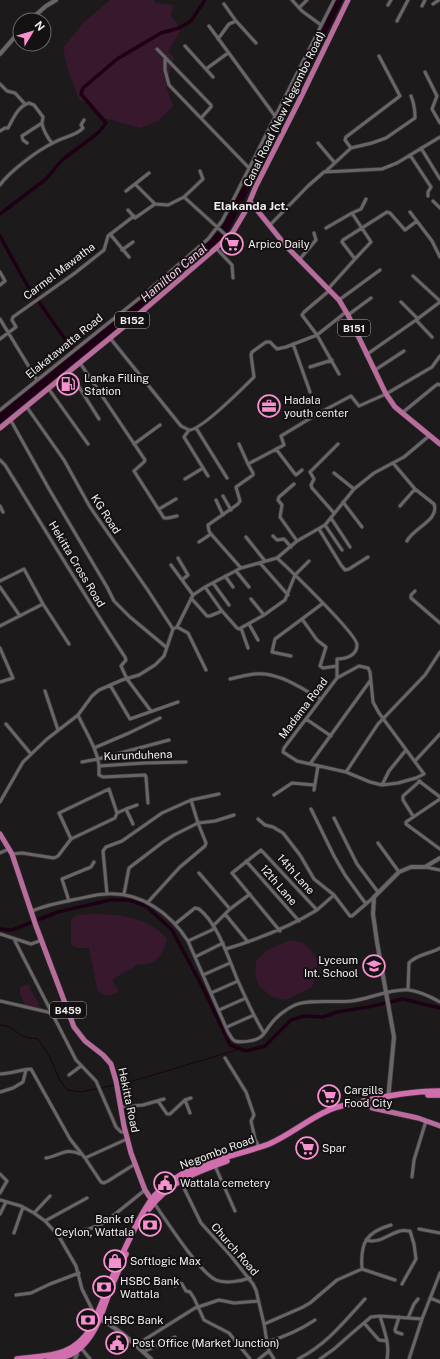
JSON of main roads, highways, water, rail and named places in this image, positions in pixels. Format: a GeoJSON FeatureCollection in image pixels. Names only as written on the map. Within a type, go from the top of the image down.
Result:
{"type":"FeatureCollection","features":[{"type":"Feature","properties":{"kind":"highway","name":"Negombo Road"},"geometry":{"type":"LineString","coordinates":[[388,1098],[405,1093],[440,1091]]}},
{"type":"Feature","properties":{"kind":"highway","name":"Negombo Road"},"geometry":{"type":"LineString","coordinates":[[18,1359],[63,1353],[81,1348],[91,1336],[123,1261],[152,1202],[179,1178],[280,1139],[314,1117],[332,1109],[388,1098],[440,1095]]}},
{"type":"Feature","properties":{"kind":"highway","name":"Negombo Road"},"geometry":{"type":"LineString","coordinates":[[214,1164],[276,1145],[292,1137],[328,1114],[365,1102]]}},
{"type":"Feature","properties":{"kind":"highway","name":"Negombo Road"},"geometry":{"type":"LineString","coordinates":[[49,1359],[63,1357],[75,1350],[98,1318]]}},
{"type":"Feature","properties":{"kind":"main road","name":"Canal Road (New Negombo Road)"},"geometry":{"type":"LineString","coordinates":[[0,428],[110,338],[216,248],[227,236],[246,210],[256,186],[299,102],[348,0]]}},
{"type":"Feature","properties":{"kind":"main road","name":"B151"},"geometry":{"type":"LineString","coordinates":[[250,202],[300,260],[339,300],[347,313],[386,394],[395,407],[440,444]]}},
{"type":"Feature","properties":{"kind":"main road"},"geometry":{"type":"LineString","coordinates":[[246,210],[253,210],[260,214]]}},
{"type":"Feature","properties":{"kind":"main road","name":"Hekitta Road"},"geometry":{"type":"LineString","coordinates":[[0,834],[12,854],[36,926],[74,1027],[85,1041],[111,1064],[118,1090],[127,1139],[145,1190],[152,1202]]}},
{"type":"Feature","properties":{"kind":"main road"},"geometry":{"type":"LineString","coordinates":[[365,1102],[372,1108],[426,1121],[440,1126]]}},
{"type":"Feature","properties":{"kind":"water","name":"Hamilton Canal"},"geometry":{"type":"Polygon","coordinates":[[[336,0],[343,0],[230,228],[219,244],[0,424],[0,413],[187,259],[213,237],[223,225],[336,0]]]}},
{"type":"Feature","properties":{"kind":"waterway"},"geometry":{"type":"LineString","coordinates":[[0,214],[46,179],[61,161],[99,132],[106,123],[81,94],[83,88],[117,59],[161,33],[179,28],[191,21],[205,0]]}},
{"type":"Feature","properties":{"kind":"waterway"},"geometry":{"type":"LineString","coordinates":[[0,236],[27,285],[72,349]]}},
{"type":"Feature","properties":{"kind":"waterway"},"geometry":{"type":"LineString","coordinates":[[0,929],[12,930],[58,912],[110,900],[129,900],[146,906],[172,930],[204,990],[230,1045],[246,1051],[265,1046],[291,1020],[304,1016],[323,1017],[337,1012],[403,999],[440,1008]]}},
{"type":"Feature","properties":{"kind":"waterway"},"geometry":{"type":"LineString","coordinates":[[0,1025],[9,1027],[25,1037],[38,1039],[50,1057],[60,1081],[67,1090],[81,1092],[114,1085]]}},
{"type":"Feature","properties":{"kind":"waterway"},"geometry":{"type":"LineString","coordinates":[[120,1084],[240,1049]]}},
{"type":"Feature","properties":{"kind":"place","name":"Arpico Daily"},"geometry":{"type":"Point","coordinates":[232,244]}},
{"type":"Feature","properties":{"kind":"place","name":"Lanka Filling Station"},"geometry":{"type":"Point","coordinates":[68,384]}},
{"type":"Feature","properties":{"kind":"place","name":"Hadala youth center"},"geometry":{"type":"Point","coordinates":[269,406]}},
{"type":"Feature","properties":{"kind":"place","name":"Lyceum Int. School"},"geometry":{"type":"Point","coordinates":[374,966]}},
{"type":"Feature","properties":{"kind":"place","name":"Cargills Food City"},"geometry":{"type":"Point","coordinates":[329,1096]}},
{"type":"Feature","properties":{"kind":"place","name":"Spar"},"geometry":{"type":"Point","coordinates":[307,1148]}},
{"type":"Feature","properties":{"kind":"place","name":"Wattala cemetery"},"geometry":{"type":"Point","coordinates":[165,1183]}},
{"type":"Feature","properties":{"kind":"place","name":"Bank of Ceylon, Wattala"},"geometry":{"type":"Point","coordinates":[150,1225]}},
{"type":"Feature","properties":{"kind":"place","name":"Softlogic Max"},"geometry":{"type":"Point","coordinates":[115,1261]}},
{"type":"Feature","properties":{"kind":"place","name":"HSBC Bank Wattala"},"geometry":{"type":"Point","coordinates":[104,1287]}},
{"type":"Feature","properties":{"kind":"place","name":"HSBC Bank"},"geometry":{"type":"Point","coordinates":[88,1320]}},
{"type":"Feature","properties":{"kind":"place","name":"Post Office (Market Junction)"},"geometry":{"type":"Point","coordinates":[117,1343]}},
{"type":"Feature","properties":{"kind":"district","name":"Elakanda Jct."},"geometry":{"type":"Point","coordinates":[251,206]}}]}
